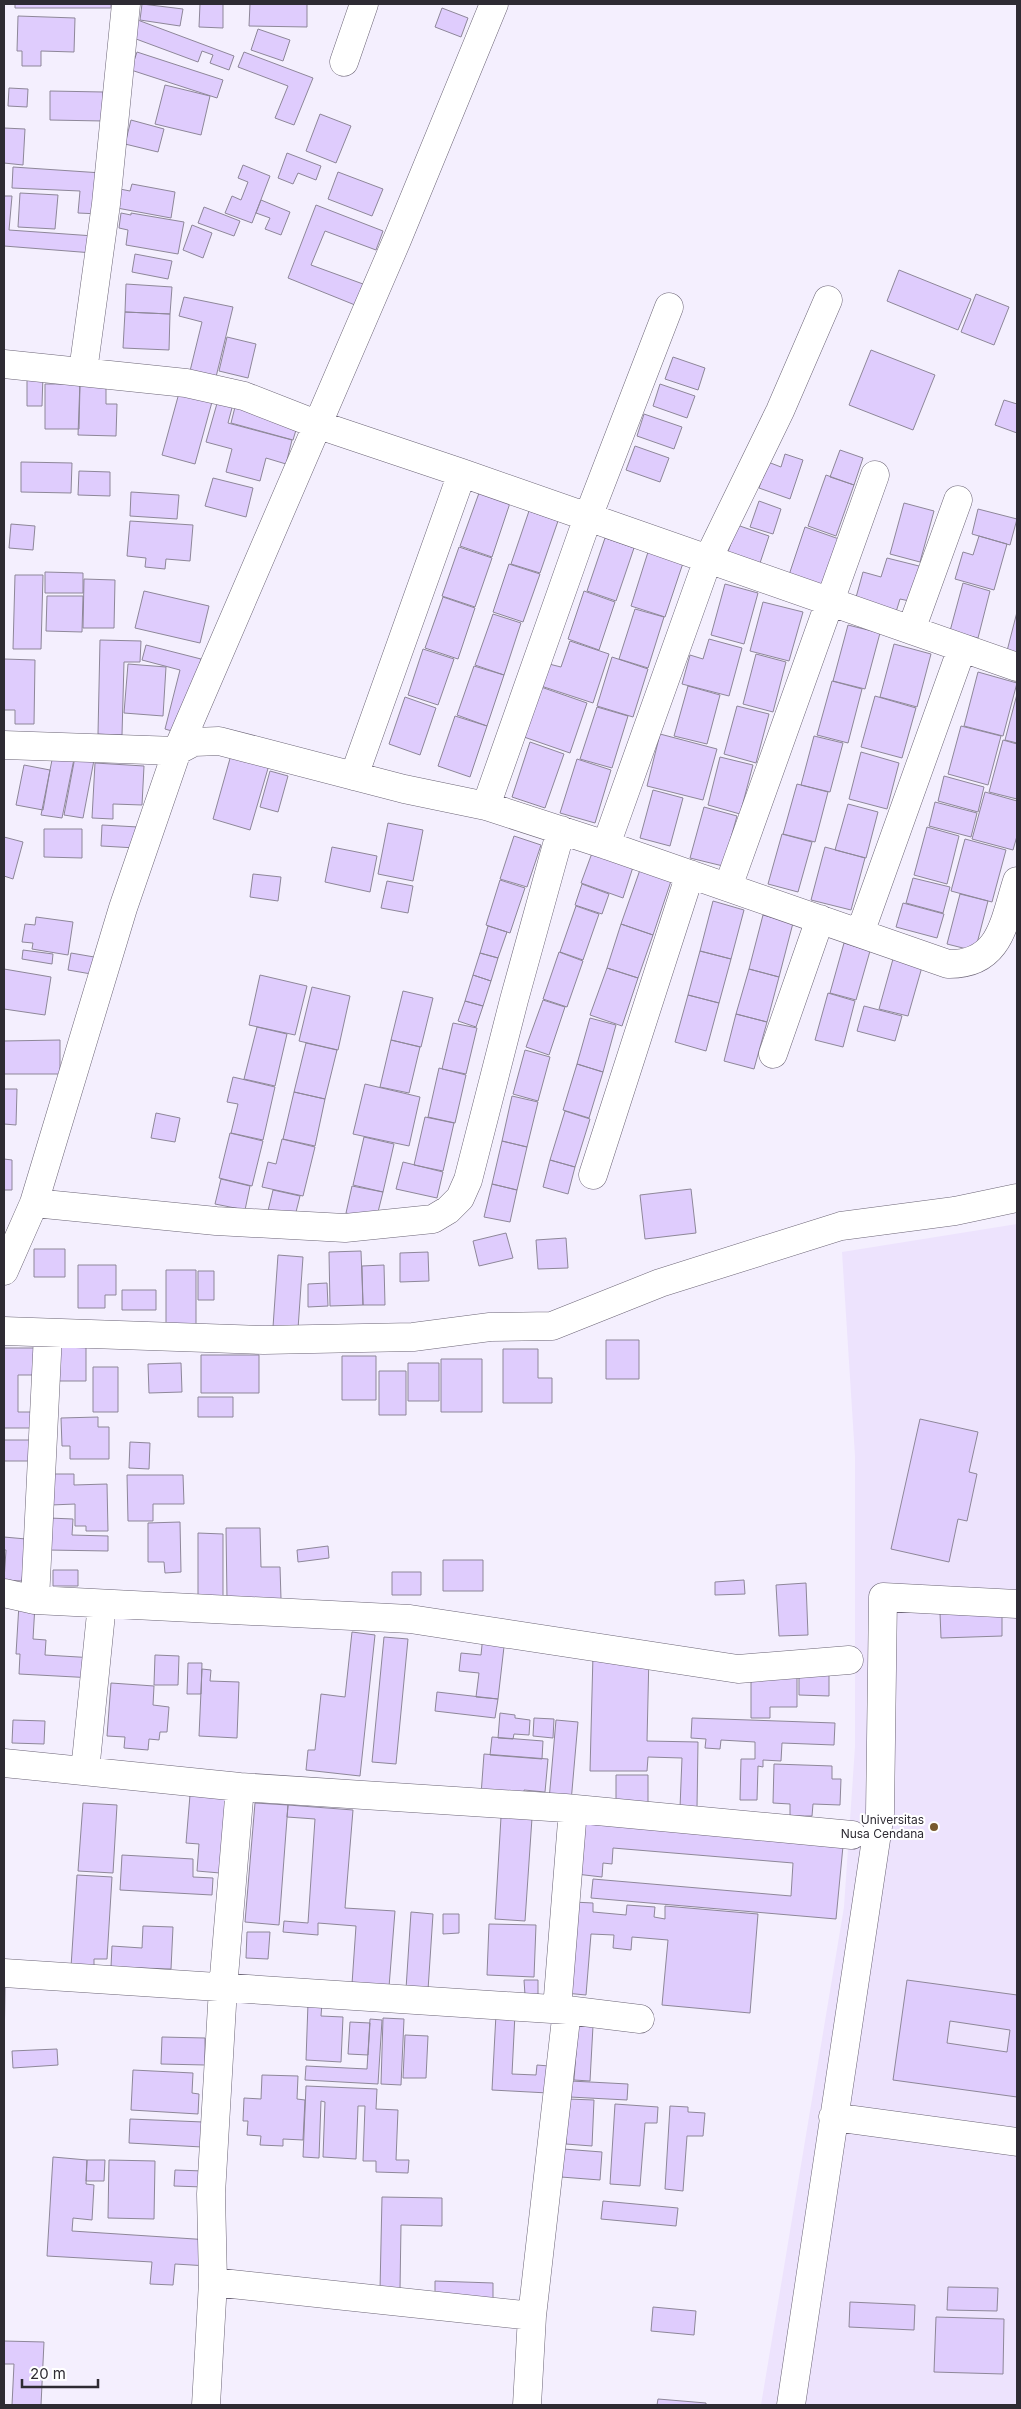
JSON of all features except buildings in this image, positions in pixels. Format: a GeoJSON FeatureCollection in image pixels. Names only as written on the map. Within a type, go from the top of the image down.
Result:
{"type":"FeatureCollection","features":[{"type":"Feature","properties":{"kind":"street"},"geometry":{"type":"LineString","coordinates":[[83,371],[106,204],[126,4]]}},
{"type":"Feature","properties":{"kind":"street"},"geometry":{"type":"LineString","coordinates":[[344,62],[364,4]]}},
{"type":"Feature","properties":{"kind":"street"},"geometry":{"type":"LineString","coordinates":[[4,1271],[34,1203],[123,908],[177,751],[316,424],[397,240],[494,4]]}},
{"type":"Feature","properties":{"kind":"street"},"geometry":{"type":"LineString","coordinates":[[606,845],[708,558],[780,411],[828,300]]}},
{"type":"Feature","properties":{"kind":"street"},"geometry":{"type":"LineString","coordinates":[[486,806],[588,517],[669,307]]}},
{"type":"Feature","properties":{"kind":"street"},"geometry":{"type":"LineString","coordinates":[[4,364],[186,383],[235,394],[316,424],[708,558],[1017,667]]}},
{"type":"Feature","properties":{"kind":"street"},"geometry":{"type":"LineString","coordinates":[[354,776],[462,473]]}},
{"type":"Feature","properties":{"kind":"street"},"geometry":{"type":"LineString","coordinates":[[728,887],[875,475]]}},
{"type":"Feature","properties":{"kind":"street"},"geometry":{"type":"LineString","coordinates":[[911,630],[958,500]]}},
{"type":"Feature","properties":{"kind":"street"},"geometry":{"type":"LineString","coordinates":[[860,933],[962,648]]}},
{"type":"Feature","properties":{"kind":"street"},"geometry":{"type":"LineString","coordinates":[[4,745],[177,751],[194,742],[219,742],[354,776],[486,806],[606,845],[948,964],[962,964],[974,961],[988,953],[999,938],[1017,881]]}},
{"type":"Feature","properties":{"kind":"street"},"geometry":{"type":"LineString","coordinates":[[34,1203],[216,1221],[345,1228],[432,1219],[448,1210],[460,1198],[468,1180],[561,830]]}},
{"type":"Feature","properties":{"kind":"street"},"geometry":{"type":"LineString","coordinates":[[593,1175],[690,874]]}},
{"type":"Feature","properties":{"kind":"street"},"geometry":{"type":"LineString","coordinates":[[773,1054],[820,919]]}},
{"type":"Feature","properties":{"kind":"street"},"geometry":{"type":"LineString","coordinates":[[4,1331],[264,1340],[413,1336],[490,1327],[552,1326],[660,1283],[841,1226],[956,1211],[1017,1198]]}},
{"type":"Feature","properties":{"kind":"street"},"geometry":{"type":"LineString","coordinates":[[35,1600],[48,1334]]}},
{"type":"Feature","properties":{"kind":"street"},"geometry":{"type":"LineString","coordinates":[[4,1593],[35,1600],[410,1619],[738,1669],[794,1666],[849,1660]]}},
{"type":"Feature","properties":{"kind":"street"},"geometry":{"type":"LineString","coordinates":[[791,2405],[880,1814],[883,1597],[1017,1604]]}},
{"type":"Feature","properties":{"kind":"street"},"geometry":{"type":"LineString","coordinates":[[86,1770],[102,1604]]}},
{"type":"Feature","properties":{"kind":"street"},"geometry":{"type":"LineString","coordinates":[[4,1762],[240,1787],[572,1809],[852,1835]]}},
{"type":"Feature","properties":{"kind":"street"},"geometry":{"type":"LineString","coordinates":[[206,2405],[213,2282],[211,2194],[222,1988],[240,1787]]}},
{"type":"Feature","properties":{"kind":"street"},"geometry":{"type":"LineString","coordinates":[[527,2405],[532,2316],[562,2010],[572,1809]]}},
{"type":"Feature","properties":{"kind":"street"},"geometry":{"type":"LineString","coordinates":[[4,1973],[562,2010],[640,2019]]}},
{"type":"Feature","properties":{"kind":"street"},"geometry":{"type":"LineString","coordinates":[[833,2118],[1017,2142]]}},
{"type":"Feature","properties":{"kind":"street"},"geometry":{"type":"LineString","coordinates":[[213,2282],[532,2316]]}},
{"type":"Feature","properties":{"kind":"shaded area","name":"Universitas Nusa Cendana"},"geometry":{"type":"Polygon","coordinates":[[[1017,1224],[1017,2405],[761,2405],[844,1907],[855,1747],[855,1456],[842,1252],[1017,1224]]]}},
{"type":"Feature","properties":{"kind":"place","name":"Universitas Nusa Cendana"},"geometry":{"type":"Point","coordinates":[934,1827]}}]}
